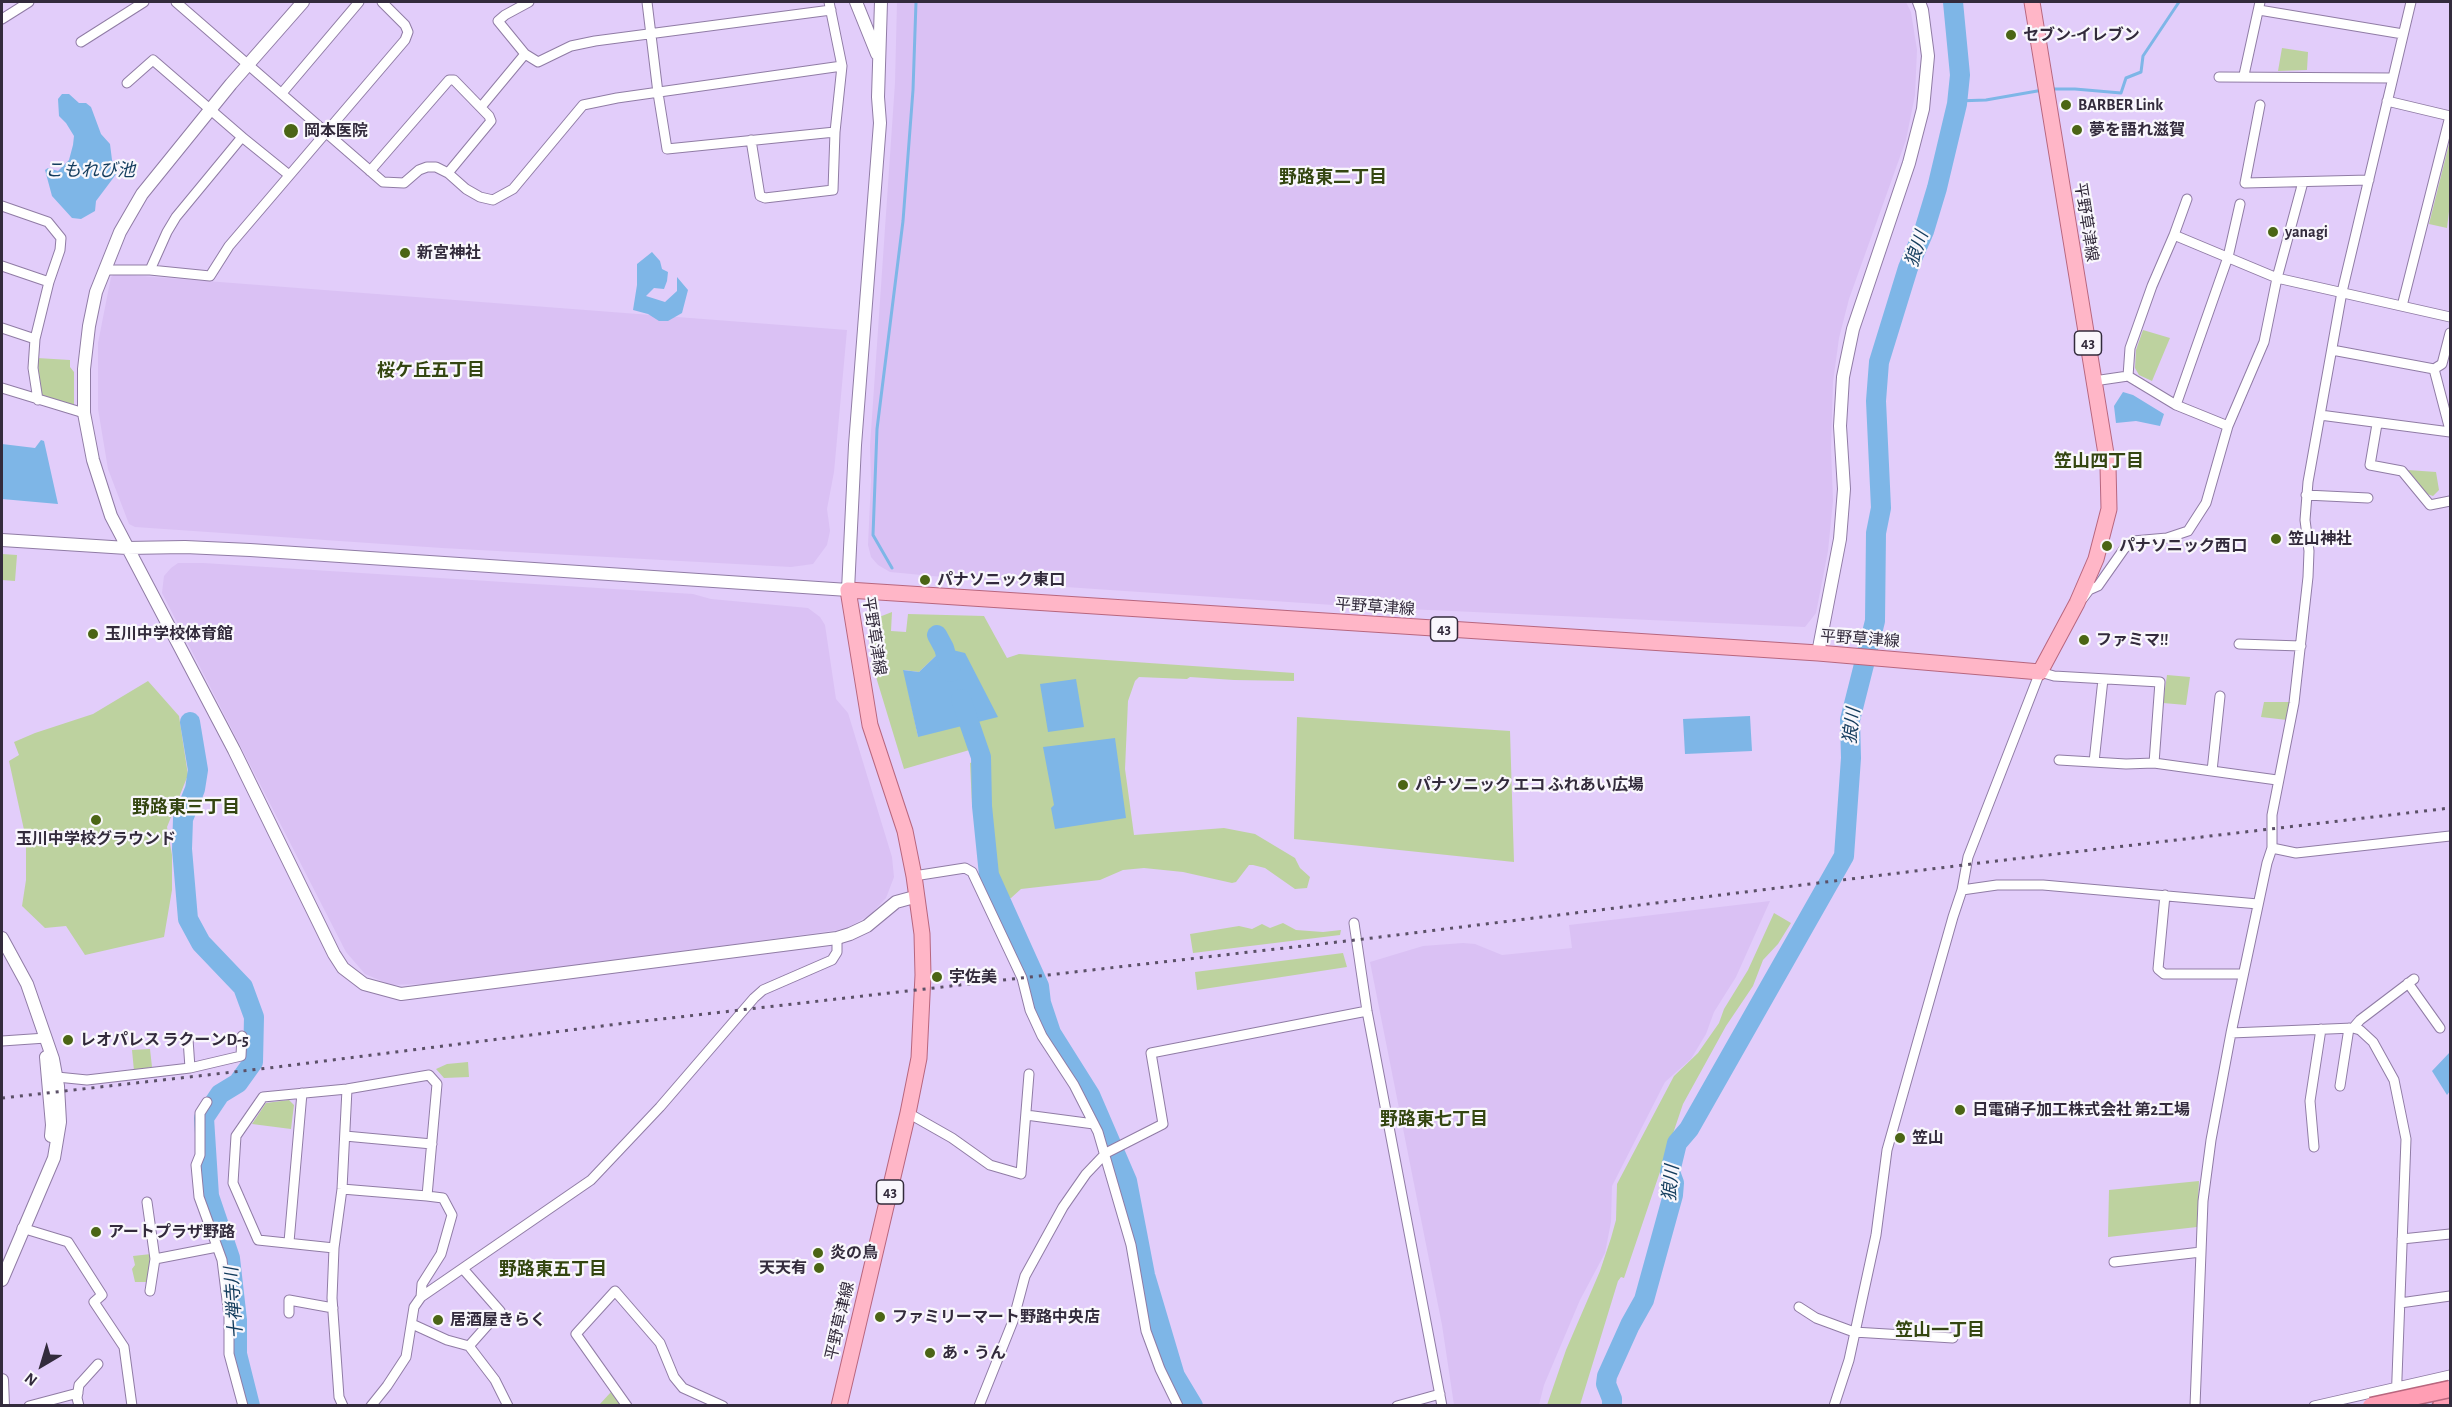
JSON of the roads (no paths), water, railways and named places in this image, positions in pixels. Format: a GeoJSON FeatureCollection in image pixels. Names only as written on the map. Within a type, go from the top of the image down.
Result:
{"type":"FeatureCollection","features":[{"type":"Feature","properties":{"kind":"highway"},"geometry":{"type":"LineString","coordinates":[[2371,1406],[2451,1389]]}},
{"type":"Feature","properties":{"kind":"highway"},"geometry":{"type":"LineString","coordinates":[[2441,1406],[2451,1403]]}},
{"type":"Feature","properties":{"kind":"main road","name":"平野草津線"},"geometry":{"type":"LineString","coordinates":[[839,1406],[908,1113],[919,1058],[922,1026],[922,934],[918,896],[905,831],[870,725],[848,590],[1818,653],[2040,672],[2077,603],[2096,560],[2109,509],[2108,466],[2032,2]]}},
{"type":"Feature","properties":{"kind":"street"},"geometry":{"type":"LineString","coordinates":[[2,19],[29,2]]}},
{"type":"Feature","properties":{"kind":"street"},"geometry":{"type":"LineString","coordinates":[[81,42],[144,2]]}},
{"type":"Feature","properties":{"kind":"street"},"geometry":{"type":"LineString","coordinates":[[176,2],[383,182],[404,183],[419,170],[436,167],[448,173],[466,189],[480,197],[493,200],[513,189],[583,105],[617,98],[842,66]]}},
{"type":"Feature","properties":{"kind":"street"},"geometry":{"type":"LineString","coordinates":[[303,2],[209,110],[142,194],[120,232],[96,292],[89,326],[84,369],[84,413],[93,460],[111,516],[239,760],[343,968],[364,984],[401,994],[837,938],[867,926],[896,902],[918,896]]}},
{"type":"Feature","properties":{"kind":"street"},"geometry":{"type":"LineString","coordinates":[[282,93],[359,2]]}},
{"type":"Feature","properties":{"kind":"street"},"geometry":{"type":"LineString","coordinates":[[104,270],[150,270],[210,276],[229,246],[405,40],[408,32],[405,25],[382,2]]}},
{"type":"Feature","properties":{"kind":"street"},"geometry":{"type":"LineString","coordinates":[[529,2],[498,21],[525,54],[538,62],[571,46],[830,6],[842,66],[832,190],[765,198],[758,193],[751,140]]}},
{"type":"Feature","properties":{"kind":"street"},"geometry":{"type":"LineString","coordinates":[[648,2],[650,34],[667,149],[835,132]]}},
{"type":"Feature","properties":{"kind":"street"},"geometry":{"type":"LineString","coordinates":[[856,2],[880,60]]}},
{"type":"Feature","properties":{"kind":"street"},"geometry":{"type":"LineString","coordinates":[[2,540],[127,548],[185,547],[250,550],[848,590],[855,445],[880,123],[881,2]]}},
{"type":"Feature","properties":{"kind":"street"},"geometry":{"type":"LineString","coordinates":[[1818,653],[1840,539],[1844,489],[1840,426],[1844,377],[1853,329],[1909,164],[1923,109],[1928,56],[1919,2]]}},
{"type":"Feature","properties":{"kind":"street"},"geometry":{"type":"LineString","coordinates":[[2195,1406],[2203,1201],[2211,1140],[2231,1033],[2272,848],[2272,815],[2277,780],[2288,743],[2308,577],[2306,495],[2342,292],[2411,2]]}},
{"type":"Feature","properties":{"kind":"street"},"geometry":{"type":"LineString","coordinates":[[2244,75],[2259,6],[2403,34]]}},
{"type":"Feature","properties":{"kind":"street"},"geometry":{"type":"LineString","coordinates":[[481,107],[525,54]]}},
{"type":"Feature","properties":{"kind":"street"},"geometry":{"type":"LineString","coordinates":[[127,82],[153,60],[209,110],[289,175]]}},
{"type":"Feature","properties":{"kind":"street"},"geometry":{"type":"LineString","coordinates":[[2219,77],[2244,75],[2393,78]]}},
{"type":"Feature","properties":{"kind":"street"},"geometry":{"type":"LineString","coordinates":[[370,171],[449,80],[454,80],[481,107],[491,121],[448,173]]}},
{"type":"Feature","properties":{"kind":"street"},"geometry":{"type":"LineString","coordinates":[[2387,101],[2451,116],[2402,306]]}},
{"type":"Feature","properties":{"kind":"street"},"geometry":{"type":"LineString","coordinates":[[2260,105],[2245,183],[2369,180]]}},
{"type":"Feature","properties":{"kind":"street"},"geometry":{"type":"LineString","coordinates":[[150,270],[176,217],[242,137]]}},
{"type":"Feature","properties":{"kind":"street"},"geometry":{"type":"LineString","coordinates":[[2077,603],[2089,590],[2098,586],[2124,549],[2133,541],[2167,538],[2188,531],[2206,503],[2228,426],[2264,342],[2277,278],[2303,182]]}},
{"type":"Feature","properties":{"kind":"street"},"geometry":{"type":"LineString","coordinates":[[2128,376],[2130,348],[2187,200]]}},
{"type":"Feature","properties":{"kind":"street"},"geometry":{"type":"LineString","coordinates":[[2175,405],[2228,257],[2240,204]]}},
{"type":"Feature","properties":{"kind":"street"},"geometry":{"type":"LineString","coordinates":[[2,206],[48,222],[61,238],[60,250],[49,282],[35,339],[33,368],[39,400]]}},
{"type":"Feature","properties":{"kind":"street"},"geometry":{"type":"LineString","coordinates":[[2174,235],[2277,278],[2451,317]]}},
{"type":"Feature","properties":{"kind":"street"},"geometry":{"type":"LineString","coordinates":[[2,266],[49,282]]}},
{"type":"Feature","properties":{"kind":"street"},"geometry":{"type":"LineString","coordinates":[[2,328],[35,339]]}},
{"type":"Feature","properties":{"kind":"street"},"geometry":{"type":"LineString","coordinates":[[2332,350],[2434,369],[2442,364],[2451,333]]}},
{"type":"Feature","properties":{"kind":"street"},"geometry":{"type":"LineString","coordinates":[[2320,415],[2377,424],[2451,431],[2434,369]]}},
{"type":"Feature","properties":{"kind":"street"},"geometry":{"type":"LineString","coordinates":[[2094,381],[2128,376],[2175,405],[2228,426]]}},
{"type":"Feature","properties":{"kind":"street"},"geometry":{"type":"LineString","coordinates":[[2,388],[84,413]]}},
{"type":"Feature","properties":{"kind":"street"},"geometry":{"type":"LineString","coordinates":[[2377,424],[2370,465],[2402,471],[2430,505],[2451,501]]}},
{"type":"Feature","properties":{"kind":"street"},"geometry":{"type":"LineString","coordinates":[[2306,495],[2368,498]]}},
{"type":"Feature","properties":{"kind":"street"},"geometry":{"type":"LineString","coordinates":[[2239,644],[2301,646]]}},
{"type":"Feature","properties":{"kind":"street"},"geometry":{"type":"LineString","coordinates":[[1834,1406],[1849,1360],[1876,1235],[1887,1150],[1962,890],[1971,846],[2040,672],[2054,676],[2160,682],[2154,763]]}},
{"type":"Feature","properties":{"kind":"street"},"geometry":{"type":"LineString","coordinates":[[2094,762],[2103,679]]}},
{"type":"Feature","properties":{"kind":"street"},"geometry":{"type":"LineString","coordinates":[[2212,771],[2220,696]]}},
{"type":"Feature","properties":{"kind":"street"},"geometry":{"type":"LineString","coordinates":[[2059,760],[2154,763],[2277,780]]}},
{"type":"Feature","properties":{"kind":"street"},"geometry":{"type":"LineString","coordinates":[[2272,848],[2296,853],[2451,836]]}},
{"type":"Feature","properties":{"kind":"street"},"geometry":{"type":"LineString","coordinates":[[914,876],[965,868],[972,872],[1022,978],[1026,999],[1034,1018],[1074,1085],[1094,1124],[1112,1150],[1146,1331],[1160,1369],[1178,1406]]}},
{"type":"Feature","properties":{"kind":"street"},"geometry":{"type":"LineString","coordinates":[[1962,890],[1997,885],[2043,885],[2258,904]]}},
{"type":"Feature","properties":{"kind":"street"},"geometry":{"type":"LineString","coordinates":[[2165,895],[2158,969],[2164,974],[2243,974]]}},
{"type":"Feature","properties":{"kind":"street"},"geometry":{"type":"LineString","coordinates":[[1354,923],[1367,1011],[1442,1406]]}},
{"type":"Feature","properties":{"kind":"street"},"geometry":{"type":"LineString","coordinates":[[2,938],[27,984],[46,1038],[57,1077],[60,1122],[58,1144],[2,1280]]}},
{"type":"Feature","properties":{"kind":"street"},"geometry":{"type":"LineString","coordinates":[[371,1406],[405,1357],[414,1307],[422,1298],[591,1180],[660,1107],[754,998],[763,990],[832,960],[837,952],[837,938]]}},
{"type":"Feature","properties":{"kind":"street"},"geometry":{"type":"LineString","coordinates":[[2340,1086],[2351,1028],[2411,981],[2440,1028]]}},
{"type":"Feature","properties":{"kind":"street"},"geometry":{"type":"LineString","coordinates":[[979,1406],[1013,1321],[1025,1276],[1063,1207],[1086,1174],[1112,1150],[1163,1124],[1150,1053],[1367,1011]]}},
{"type":"Feature","properties":{"kind":"street"},"geometry":{"type":"LineString","coordinates":[[2231,1033],[2351,1028],[2360,1030],[2373,1042],[2394,1080],[2406,1139],[2396,1406]]}},
{"type":"Feature","properties":{"kind":"street"},"geometry":{"type":"LineString","coordinates":[[2314,1147],[2310,1101],[2321,1029]]}},
{"type":"Feature","properties":{"kind":"street"},"geometry":{"type":"LineString","coordinates":[[57,1077],[87,1080],[190,1068],[241,1056],[242,1036]]}},
{"type":"Feature","properties":{"kind":"street"},"geometry":{"type":"LineString","coordinates":[[2,1041],[46,1038]]}},
{"type":"Feature","properties":{"kind":"street"},"geometry":{"type":"LineString","coordinates":[[46,1038],[52,1125],[47,1172]]}},
{"type":"Feature","properties":{"kind":"street"},"geometry":{"type":"LineString","coordinates":[[188,1039],[190,1068]]}},
{"type":"Feature","properties":{"kind":"street"},"geometry":{"type":"LineString","coordinates":[[908,1113],[952,1138],[990,1165],[1021,1174],[1029,1074]]}},
{"type":"Feature","properties":{"kind":"street"},"geometry":{"type":"LineString","coordinates":[[334,1248],[258,1240],[233,1183],[236,1136],[263,1097],[347,1089],[429,1075],[437,1084],[428,1196]]}},
{"type":"Feature","properties":{"kind":"street"},"geometry":{"type":"LineString","coordinates":[[343,1406],[339,1397],[333,1308],[334,1248],[342,1189],[347,1089]]}},
{"type":"Feature","properties":{"kind":"street"},"geometry":{"type":"LineString","coordinates":[[289,1242],[302,1094]]}},
{"type":"Feature","properties":{"kind":"street"},"geometry":{"type":"LineString","coordinates":[[207,1102],[200,1113],[200,1155],[196,1165],[199,1197],[222,1260],[229,1316],[229,1354],[243,1406]]}},
{"type":"Feature","properties":{"kind":"street"},"geometry":{"type":"LineString","coordinates":[[1026,1115],[1094,1124]]}},
{"type":"Feature","properties":{"kind":"street"},"geometry":{"type":"LineString","coordinates":[[345,1136],[432,1144]]}},
{"type":"Feature","properties":{"kind":"street"},"geometry":{"type":"LineString","coordinates":[[342,1189],[443,1198],[452,1215],[441,1254],[422,1284],[422,1298]]}},
{"type":"Feature","properties":{"kind":"street"},"geometry":{"type":"LineString","coordinates":[[147,1202],[155,1259],[150,1291]]}},
{"type":"Feature","properties":{"kind":"street"},"geometry":{"type":"LineString","coordinates":[[22,1228],[68,1242],[102,1295],[93,1302],[124,1347],[132,1406]]}},
{"type":"Feature","properties":{"kind":"street"},"geometry":{"type":"LineString","coordinates":[[2402,1239],[2451,1234]]}},
{"type":"Feature","properties":{"kind":"street"},"geometry":{"type":"LineString","coordinates":[[155,1259],[217,1247]]}},
{"type":"Feature","properties":{"kind":"street"},"geometry":{"type":"LineString","coordinates":[[2114,1262],[2201,1252]]}},
{"type":"Feature","properties":{"kind":"street"},"geometry":{"type":"LineString","coordinates":[[464,1270],[500,1311],[469,1346]]}},
{"type":"Feature","properties":{"kind":"street"},"geometry":{"type":"LineString","coordinates":[[627,1406],[576,1334],[615,1291],[660,1342],[674,1377],[683,1388],[719,1405]]}},
{"type":"Feature","properties":{"kind":"street"},"geometry":{"type":"LineString","coordinates":[[2400,1303],[2451,1296]]}},
{"type":"Feature","properties":{"kind":"street"},"geometry":{"type":"LineString","coordinates":[[289,1313],[289,1300],[333,1308]]}},
{"type":"Feature","properties":{"kind":"street"},"geometry":{"type":"LineString","coordinates":[[1799,1307],[1816,1317],[1854,1332],[1953,1338]]}},
{"type":"Feature","properties":{"kind":"street"},"geometry":{"type":"LineString","coordinates":[[412,1324],[447,1340],[469,1346],[495,1380],[508,1406]]}},
{"type":"Feature","properties":{"kind":"street"},"geometry":{"type":"LineString","coordinates":[[79,1406],[80,1386],[98,1364]]}},
{"type":"Feature","properties":{"kind":"street"},"geometry":{"type":"LineString","coordinates":[[2314,1406],[2451,1376]]}},
{"type":"Feature","properties":{"kind":"street"},"geometry":{"type":"LineString","coordinates":[[2,1380],[3,1406]]}},
{"type":"Feature","properties":{"kind":"street"},"geometry":{"type":"LineString","coordinates":[[29,1406],[78,1393]]}},
{"type":"Feature","properties":{"kind":"street"},"geometry":{"type":"LineString","coordinates":[[1397,1406],[1440,1394]]}},
{"type":"Feature","properties":{"kind":"water","name":"こもれび池"},"geometry":{"type":"Polygon","coordinates":[[[62,94],[69,94],[79,103],[86,103],[91,107],[101,134],[110,144],[112,160],[117,173],[96,201],[95,211],[81,219],[72,218],[52,196],[45,170],[48,168],[58,171],[69,160],[73,145],[74,136],[59,116],[58,99],[62,94]]]}},
{"type":"Feature","properties":{"kind":"water"},"geometry":{"type":"Polygon","coordinates":[[[652,252],[660,261],[662,269],[668,272],[667,281],[664,289],[654,288],[646,296],[665,302],[677,291],[677,277],[688,290],[682,313],[668,321],[659,321],[648,314],[633,310],[637,285],[637,264],[652,252]]]}},
{"type":"Feature","properties":{"kind":"water"},"geometry":{"type":"Polygon","coordinates":[[[2123,392],[2133,395],[2164,414],[2160,426],[2136,421],[2116,423],[2114,406],[2123,392]]]}},
{"type":"Feature","properties":{"kind":"water"},"geometry":{"type":"Polygon","coordinates":[[[41,440],[44,441],[58,504],[2,499],[2,444],[35,448],[41,440]]]}},
{"type":"Feature","properties":{"kind":"water"},"geometry":{"type":"Polygon","coordinates":[[[944,648],[965,653],[998,717],[918,737],[903,670],[919,672],[944,648]]]}},
{"type":"Feature","properties":{"kind":"water"},"geometry":{"type":"Polygon","coordinates":[[[1076,679],[1084,727],[1048,732],[1040,684],[1076,679]]]}},
{"type":"Feature","properties":{"kind":"water"},"geometry":{"type":"Polygon","coordinates":[[[1750,716],[1752,751],[1685,754],[1683,719],[1750,716]]]}},
{"type":"Feature","properties":{"kind":"water"},"geometry":{"type":"Polygon","coordinates":[[[1115,738],[1126,818],[1055,829],[1051,808],[1054,805],[1043,747],[1115,738]]]}},
{"type":"Feature","properties":{"kind":"water"},"geometry":{"type":"Polygon","coordinates":[[[2450,1052],[2450,1091],[2447,1095],[2432,1071],[2450,1052]]]}},
{"type":"Feature","properties":{"kind":"waterway"},"geometry":{"type":"LineString","coordinates":[[892,568],[873,535],[877,429],[903,221],[913,90],[916,2]]}},
{"type":"Feature","properties":{"kind":"waterway","name":"狼川"},"geometry":{"type":"LineString","coordinates":[[1612,1406],[1612,1399],[1606,1384],[1607,1376],[1644,1300],[1673,1195],[1674,1183],[1670,1172],[1677,1143],[1689,1129],[1844,856],[1851,758],[1850,720],[1875,621],[1876,533],[1881,508],[1876,401],[1879,362],[1908,268],[1924,231],[1957,104],[1960,75],[1953,2]]}},
{"type":"Feature","properties":{"kind":"waterway"},"geometry":{"type":"LineString","coordinates":[[2052,89],[2121,93],[2126,78],[2141,72],[2143,56],[2179,2]]}},
{"type":"Feature","properties":{"kind":"waterway"},"geometry":{"type":"LineString","coordinates":[[1957,101],[1986,100],[2043,90]]}},
{"type":"Feature","properties":{"kind":"waterway"},"geometry":{"type":"LineString","coordinates":[[937,635],[944,648],[951,672]]}},
{"type":"Feature","properties":{"kind":"waterway"},"geometry":{"type":"LineString","coordinates":[[961,699],[981,757],[982,806],[989,875],[1039,986],[1041,1003],[1051,1033],[1090,1095],[1127,1181],[1145,1275],[1175,1376],[1193,1406]]}},
{"type":"Feature","properties":{"kind":"waterway","name":"十禅寺川"},"geometry":{"type":"LineString","coordinates":[[190,722],[198,770],[195,789],[183,819],[182,849],[188,919],[201,943],[243,987],[254,1017],[253,1062],[238,1083],[220,1094],[204,1118],[209,1196],[230,1258],[237,1320],[237,1354],[250,1406]]}},
{"type":"Feature","properties":{"kind":"railway"},"geometry":{"type":"LineString","coordinates":[[2,1098],[269,1068],[626,1023],[1364,939],[2450,808]]}},
{"type":"Feature","properties":{"kind":"place","name":"セブン-イレブン"},"geometry":{"type":"Point","coordinates":[2011,35]}},
{"type":"Feature","properties":{"kind":"place","name":"BARBER Link"},"geometry":{"type":"Point","coordinates":[2066,105]}},
{"type":"Feature","properties":{"kind":"place","name":"夢を語れ滋賀"},"geometry":{"type":"Point","coordinates":[2077,130]}},
{"type":"Feature","properties":{"kind":"place","name":"岡本医院"},"geometry":{"type":"Point","coordinates":[291,131]}},
{"type":"Feature","properties":{"kind":"place","name":"yanagi"},"geometry":{"type":"Point","coordinates":[2273,232]}},
{"type":"Feature","properties":{"kind":"place","name":"新宮神社"},"geometry":{"type":"Point","coordinates":[405,253]}},
{"type":"Feature","properties":{"kind":"place","name":"笠山神社"},"geometry":{"type":"Point","coordinates":[2276,539]}},
{"type":"Feature","properties":{"kind":"place","name":"パナソニック西口"},"geometry":{"type":"Point","coordinates":[2107,546]}},
{"type":"Feature","properties":{"kind":"place","name":"パナソニック東口"},"geometry":{"type":"Point","coordinates":[925,580]}},
{"type":"Feature","properties":{"kind":"place","name":"玉川中学校体育館"},"geometry":{"type":"Point","coordinates":[93,634]}},
{"type":"Feature","properties":{"kind":"place","name":"ファミマ!!"},"geometry":{"type":"Point","coordinates":[2084,640]}},
{"type":"Feature","properties":{"kind":"place","name":"パナソニック エコ ふれあい広場"},"geometry":{"type":"Point","coordinates":[1403,785]}},
{"type":"Feature","properties":{"kind":"place","name":"玉川中学校グラウンド"},"geometry":{"type":"Point","coordinates":[96,820]}},
{"type":"Feature","properties":{"kind":"place","name":"宇佐美"},"geometry":{"type":"Point","coordinates":[937,977]}},
{"type":"Feature","properties":{"kind":"place","name":"レオパレス ラクーンD-5"},"geometry":{"type":"Point","coordinates":[68,1040]}},
{"type":"Feature","properties":{"kind":"place","name":"日電硝子加工株式会社 第2工場"},"geometry":{"type":"Point","coordinates":[1960,1110]}},
{"type":"Feature","properties":{"kind":"place","name":"笠山"},"geometry":{"type":"Point","coordinates":[1900,1138]}},
{"type":"Feature","properties":{"kind":"place","name":"アートプラザ野路"},"geometry":{"type":"Point","coordinates":[96,1232]}},
{"type":"Feature","properties":{"kind":"place","name":"炎の鳥"},"geometry":{"type":"Point","coordinates":[818,1253]}},
{"type":"Feature","properties":{"kind":"place","name":"天天有"},"geometry":{"type":"Point","coordinates":[819,1268]}},
{"type":"Feature","properties":{"kind":"place","name":"ファミリーマート野路中央店"},"geometry":{"type":"Point","coordinates":[880,1317]}},
{"type":"Feature","properties":{"kind":"place","name":"居酒屋きらく"},"geometry":{"type":"Point","coordinates":[438,1320]}},
{"type":"Feature","properties":{"kind":"place","name":"あ・うん"},"geometry":{"type":"Point","coordinates":[930,1353]}},
{"type":"Feature","properties":{"kind":"district","name":"野路東二丁目"},"geometry":{"type":"Point","coordinates":[1333,178]}},
{"type":"Feature","properties":{"kind":"district","name":"桜ケ丘五丁目"},"geometry":{"type":"Point","coordinates":[431,371]}},
{"type":"Feature","properties":{"kind":"district","name":"笠山四丁目"},"geometry":{"type":"Point","coordinates":[2099,462]}},
{"type":"Feature","properties":{"kind":"district","name":"野路東三丁目"},"geometry":{"type":"Point","coordinates":[186,808]}},
{"type":"Feature","properties":{"kind":"district","name":"野路東七丁目"},"geometry":{"type":"Point","coordinates":[1434,1120]}},
{"type":"Feature","properties":{"kind":"district","name":"野路東五丁目"},"geometry":{"type":"Point","coordinates":[553,1270]}},
{"type":"Feature","properties":{"kind":"district","name":"笠山一丁目"},"geometry":{"type":"Point","coordinates":[1940,1331]}}]}
